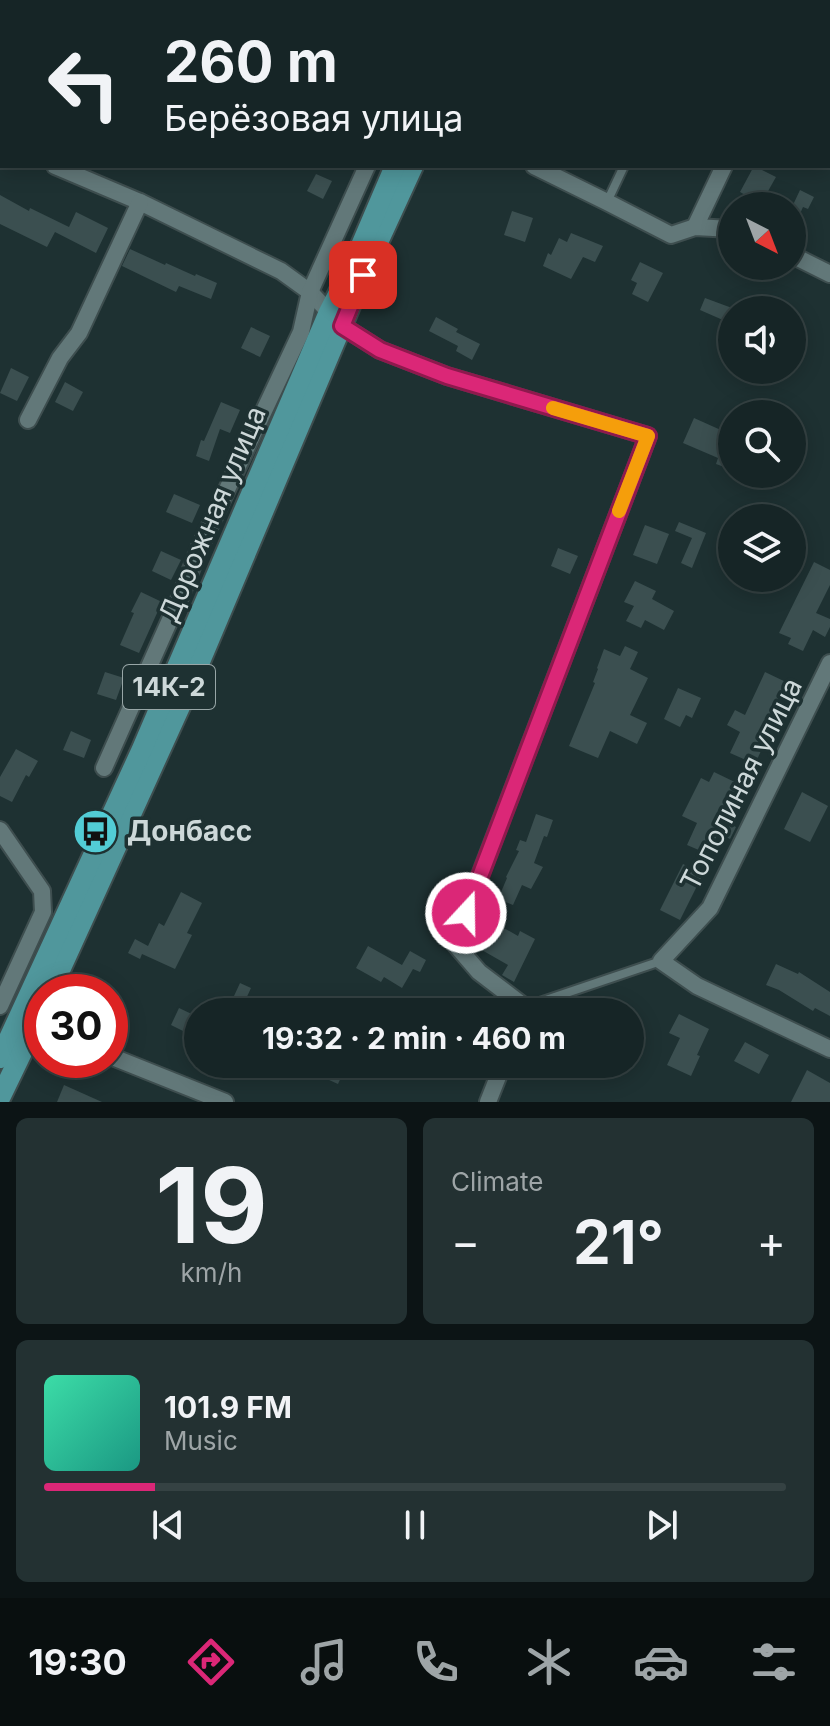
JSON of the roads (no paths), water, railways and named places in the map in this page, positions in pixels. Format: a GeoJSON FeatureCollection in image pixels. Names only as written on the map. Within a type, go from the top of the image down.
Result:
{"type":"FeatureCollection","features":[{"type":"Feature","properties":{"kind":"main road","name":"Дорожная улица"},"geometry":{"type":"LineString","coordinates":[[58,974],[193,678],[335,319],[351,269],[394,168]]}},
{"type":"Feature","properties":{"kind":"main road","name":"Дорожная улица"},"geometry":{"type":"LineString","coordinates":[[0,1058],[23,1017],[335,319],[412,168]]}},
{"type":"Feature","properties":{"kind":"main road","name":"Дорожная улица"},"geometry":{"type":"LineString","coordinates":[[0,1098],[23,1017]]}},
{"type":"Feature","properties":{"kind":"street"},"geometry":{"type":"LineString","coordinates":[[60,168],[140,202],[281,271],[310,292],[335,319],[380,350],[447,376],[648,436],[454,943],[479,972],[510,998]]}},
{"type":"Feature","properties":{"kind":"street","name":"Дорожная улица"},"geometry":{"type":"LineString","coordinates":[[104,768],[199,549],[301,332],[310,292],[366,168]]}},
{"type":"Feature","properties":{"kind":"street"},"geometry":{"type":"LineString","coordinates":[[538,168],[671,235],[695,227],[718,228]]}},
{"type":"Feature","properties":{"kind":"street"},"geometry":{"type":"LineString","coordinates":[[695,227],[723,168]]}},
{"type":"Feature","properties":{"kind":"street"},"geometry":{"type":"LineString","coordinates":[[28,420],[60,358],[79,333],[140,202]]}},
{"type":"Feature","properties":{"kind":"street"},"geometry":{"type":"LineString","coordinates":[[806,262],[830,274]]}},
{"type":"Feature","properties":{"kind":"street","name":"Тополиная улица"},"geometry":{"type":"LineString","coordinates":[[661,961],[710,908],[830,663]]}},
{"type":"Feature","properties":{"kind":"street"},"geometry":{"type":"LineString","coordinates":[[0,830],[42,891],[43,912],[23,1017]]}},
{"type":"Feature","properties":{"kind":"street"},"geometry":{"type":"LineString","coordinates":[[661,961],[697,986],[830,1049]]}},
{"type":"Feature","properties":{"kind":"street"},"geometry":{"type":"LineString","coordinates":[[128,1063],[225,1102]]}},
{"type":"Feature","properties":{"kind":"street"},"geometry":{"type":"LineString","coordinates":[[488,1102],[497,1078]]}},
{"type":"Feature","properties":{"kind":"lane"},"geometry":{"type":"LineString","coordinates":[[607,202],[623,168]]}},
{"type":"Feature","properties":{"kind":"lane"},"geometry":{"type":"LineString","coordinates":[[558,998],[661,961]]}},
{"type":"Feature","properties":{"kind":"place","name":"Донбасс"},"geometry":{"type":"Point","coordinates":[96,831]}}]}
